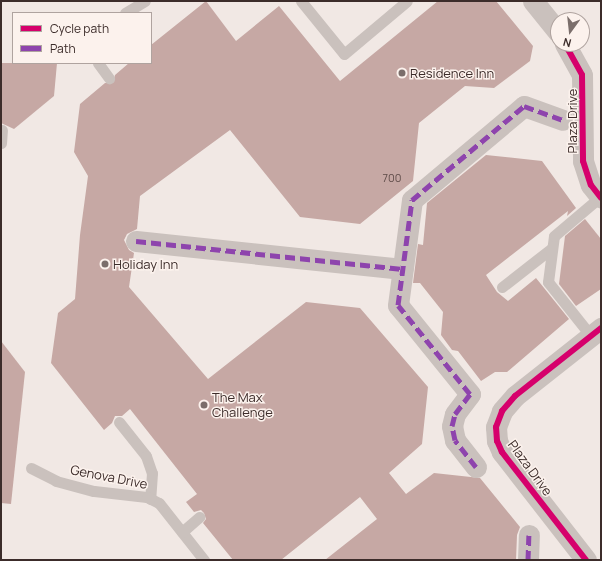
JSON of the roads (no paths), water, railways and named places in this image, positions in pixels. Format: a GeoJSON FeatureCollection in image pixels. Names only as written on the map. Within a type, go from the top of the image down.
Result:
{"type":"FeatureCollection","features":[{"type":"Feature","properties":{"kind":"street"},"geometry":{"type":"LineString","coordinates":[[533,1],[550,22]]}},
{"type":"Feature","properties":{"kind":"street","name":"Plaza Drive"},"geometry":{"type":"LineString","coordinates":[[570,52],[582,76],[582,161],[591,185],[601,197]]}},
{"type":"Feature","properties":{"kind":"street"},"geometry":{"type":"LineString","coordinates":[[476,467],[456,440],[452,426],[455,414],[470,394],[398,305],[412,200],[524,106],[563,120]]}},
{"type":"Feature","properties":{"kind":"street"},"geometry":{"type":"LineString","coordinates":[[136,241],[403,269]]}},
{"type":"Feature","properties":{"kind":"street","name":"Plaza Drive"},"geometry":{"type":"LineString","coordinates":[[586,560],[502,452],[497,441],[496,427],[502,411],[515,396],[596,332]]}},
{"type":"Feature","properties":{"kind":"street"},"geometry":{"type":"LineString","coordinates":[[528,560],[529,535]]}},
{"type":"Feature","properties":{"kind":"lane"},"geometry":{"type":"LineString","coordinates":[[126,12],[145,1]]}},
{"type":"Feature","properties":{"kind":"lane"},"geometry":{"type":"LineString","coordinates":[[301,1],[344,54],[407,1]]}},
{"type":"Feature","properties":{"kind":"lane"},"geometry":{"type":"LineString","coordinates":[[99,64],[109,78]]}},
{"type":"Feature","properties":{"kind":"lane"},"geometry":{"type":"LineString","coordinates":[[1,143],[2,130]]}},
{"type":"Feature","properties":{"kind":"lane"},"geometry":{"type":"LineString","coordinates":[[596,332],[548,282],[554,236],[601,197]]}},
{"type":"Feature","properties":{"kind":"lane"},"geometry":{"type":"LineString","coordinates":[[502,287],[552,248]]}},
{"type":"Feature","properties":{"kind":"lane"},"geometry":{"type":"LineString","coordinates":[[118,422],[146,456],[152,473],[150,499]]}},
{"type":"Feature","properties":{"kind":"lane","name":"Genova Drive"},"geometry":{"type":"LineString","coordinates":[[32,468],[56,481],[94,491],[150,499],[159,502],[204,560]]}},
{"type":"Feature","properties":{"kind":"lane"},"geometry":{"type":"LineString","coordinates":[[182,532],[199,517]]}},
{"type":"Feature","properties":{"kind":"place","name":"Residence Inn"},"geometry":{"type":"Point","coordinates":[402,73]}},
{"type":"Feature","properties":{"kind":"place","name":"Holiday Inn"},"geometry":{"type":"Point","coordinates":[105,264]}},
{"type":"Feature","properties":{"kind":"place","name":"The Max Challenge"},"geometry":{"type":"Point","coordinates":[204,405]}}]}
